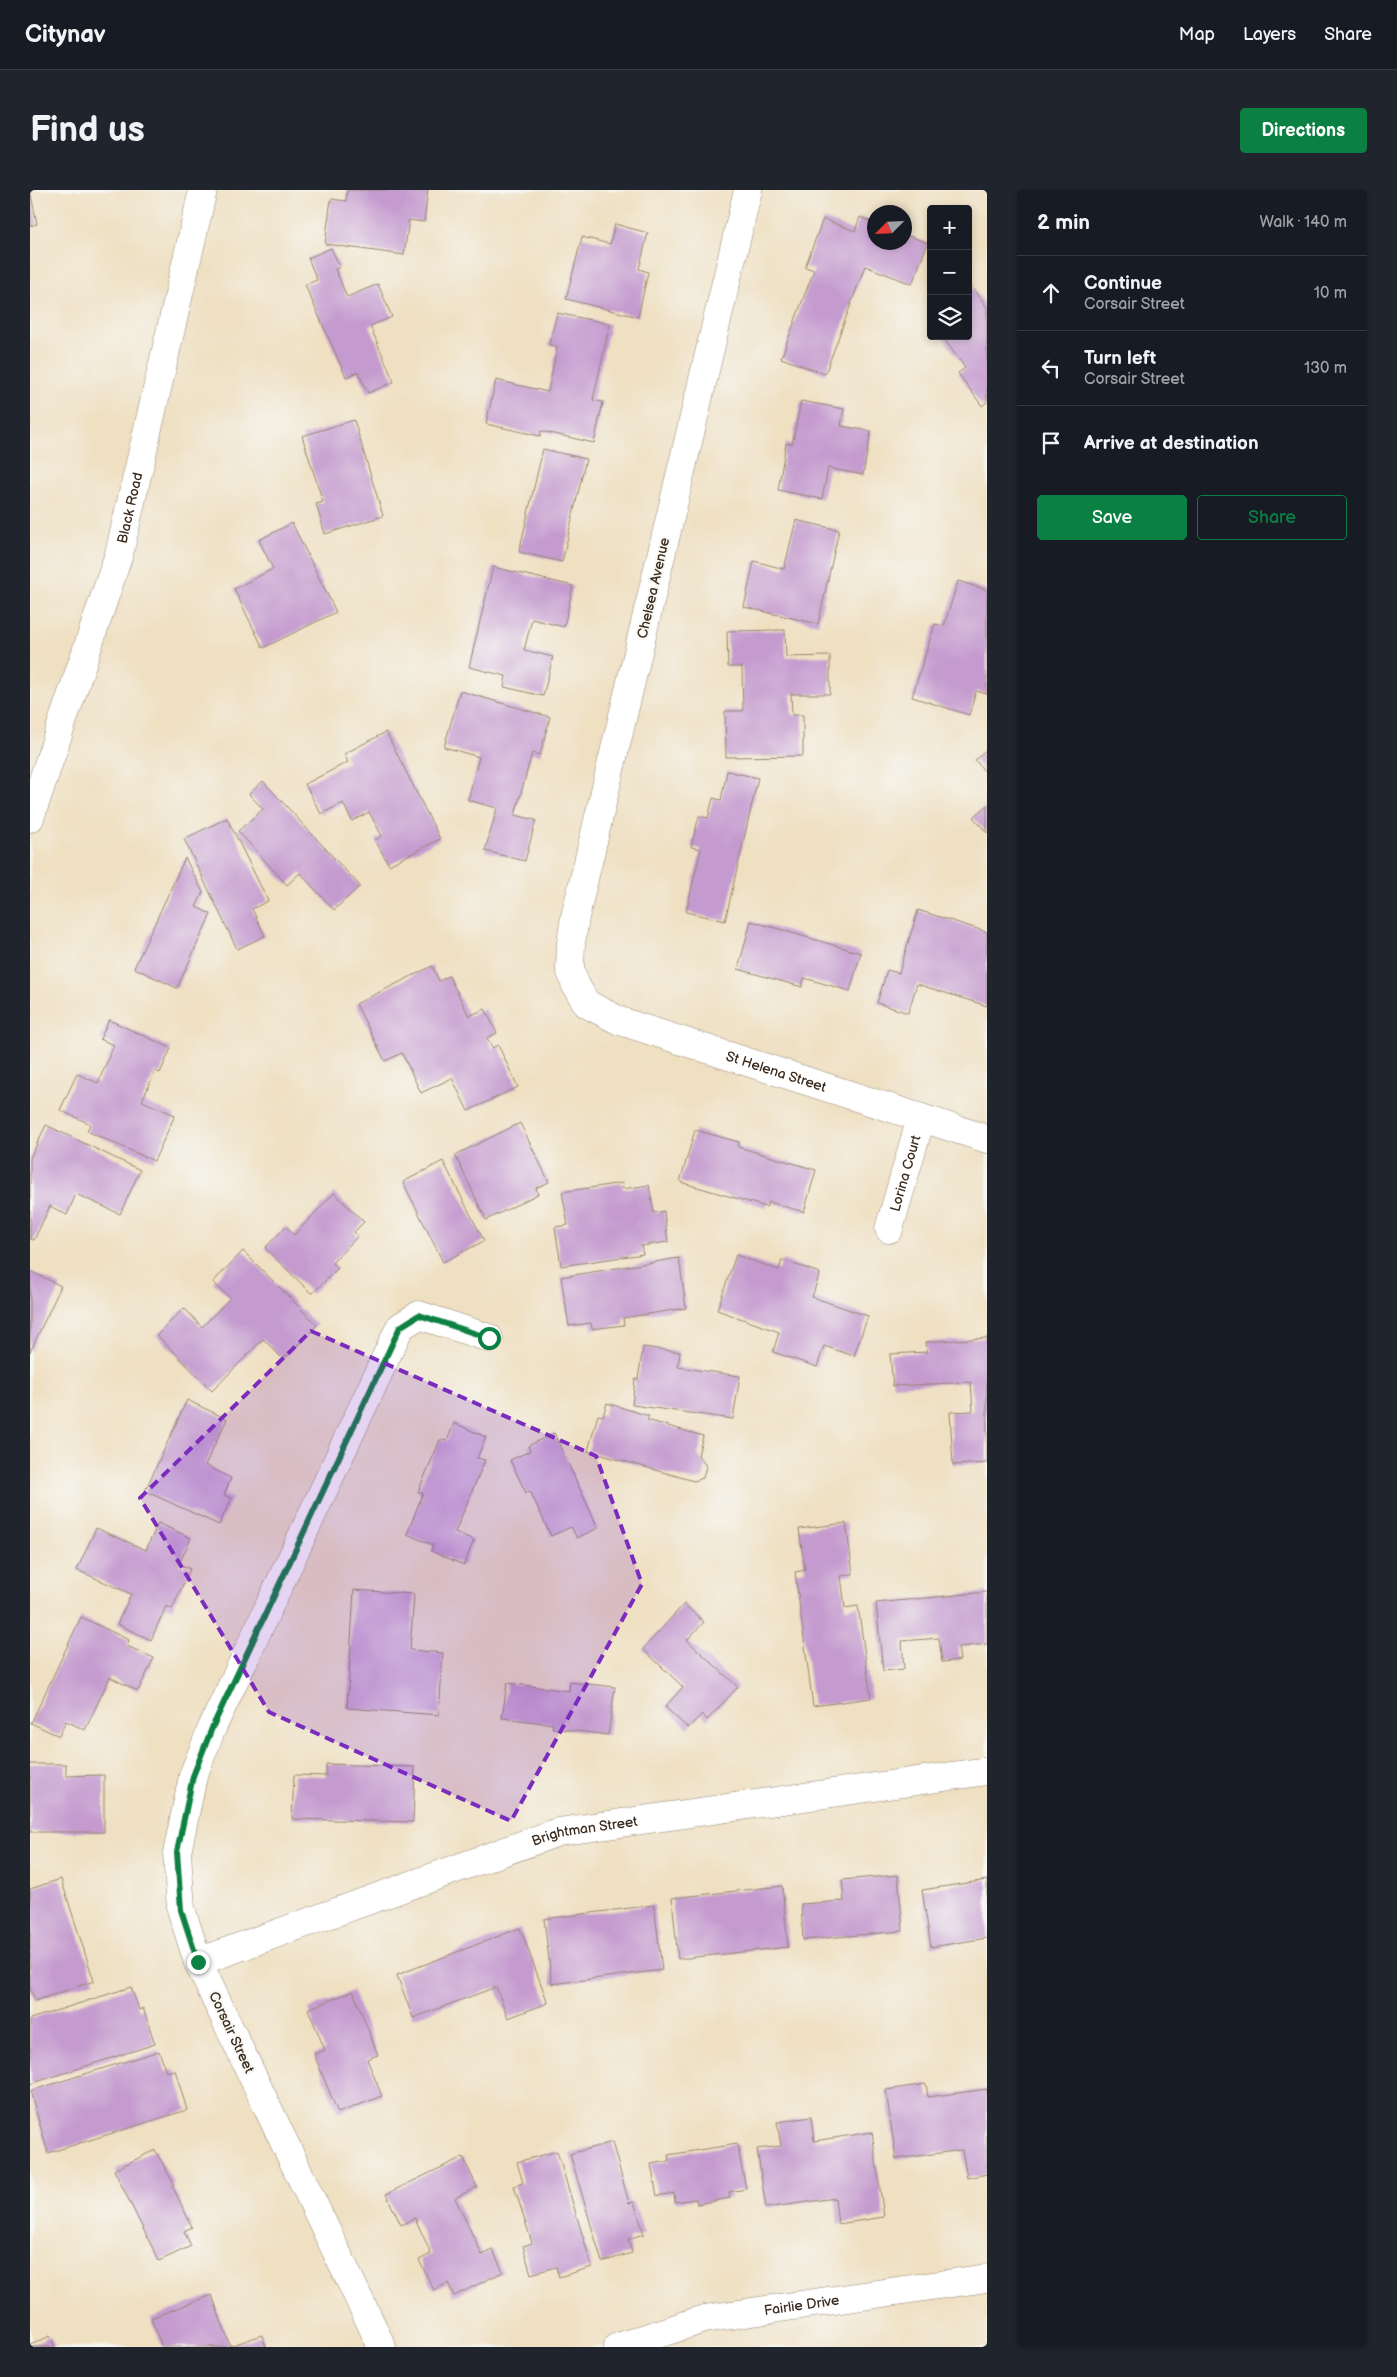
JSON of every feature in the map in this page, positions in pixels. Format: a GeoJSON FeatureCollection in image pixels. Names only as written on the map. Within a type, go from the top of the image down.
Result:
{"type":"FeatureCollection","features":[{"type":"Feature","properties":{"kind":"street","name":"Black Road"},"geometry":{"type":"LineString","coordinates":[[30,818],[119,554],[203,190]]}},
{"type":"Feature","properties":{"kind":"street","name":"Chelsea Avenue"},"geometry":{"type":"LineString","coordinates":[[576,986],[570,970],[571,943],[575,917],[748,190]]}},
{"type":"Feature","properties":{"kind":"street","name":"St Helena Street"},"geometry":{"type":"LineString","coordinates":[[576,986],[587,1004],[620,1021],[987,1139]]}},
{"type":"Feature","properties":{"kind":"street","name":"Lorina Court"},"geometry":{"type":"LineString","coordinates":[[889,1229],[922,1118]]}},
{"type":"Feature","properties":{"kind":"street","name":"Corsair Street"},"geometry":{"type":"LineString","coordinates":[[382,2347],[198,1962],[181,1910],[177,1852],[193,1776],[212,1728],[400,1327],[419,1315],[489,1338]]}},
{"type":"Feature","properties":{"kind":"street","name":"Brightman Street"},"geometry":{"type":"LineString","coordinates":[[198,1962],[558,1832],[987,1771]]}},
{"type":"Feature","properties":{"kind":"street","name":"Fairlie Drive"},"geometry":{"type":"LineString","coordinates":[[618,2347],[704,2318],[987,2278]]}},
{"type":"Feature","properties":{"kind":"highlighted area"},"geometry":{"type":"Polygon","coordinates":[[[311,1331],[596,1456],[642,1584],[511,1821],[269,1712],[140,1498],[311,1331]]]}},
{"type":"Feature","properties":{"kind":"building"},"geometry":{"type":"Polygon","coordinates":[[[30,190],[37,224],[30,226],[30,190]]]}},
{"type":"Feature","properties":{"kind":"building"},"geometry":{"type":"Polygon","coordinates":[[[347,190],[428,190],[424,222],[409,220],[404,255],[325,244],[331,199],[346,201],[347,190]]]}},
{"type":"Feature","properties":{"kind":"building"},"geometry":{"type":"Polygon","coordinates":[[[860,217],[867,220],[867,250],[912,250],[912,237],[927,243],[912,284],[865,266],[825,374],[781,358],[814,270],[805,267],[823,219],[855,231],[860,217]]]}},
{"type":"Feature","properties":{"kind":"building"},"geometry":{"type":"Polygon","coordinates":[[[615,224],[648,233],[639,269],[648,272],[638,317],[566,299],[582,237],[610,244],[615,224]]]}},
{"type":"Feature","properties":{"kind":"building"},"geometry":{"type":"Polygon","coordinates":[[[331,248],[340,267],[335,269],[347,297],[378,284],[392,317],[370,326],[394,382],[368,393],[358,372],[346,377],[305,285],[317,280],[308,258],[331,248]]]}},
{"type":"Feature","properties":{"kind":"building"},"geometry":{"type":"Polygon","coordinates":[[[972,286],[987,307],[987,402],[982,406],[958,373],[965,368],[945,340],[972,340],[972,286]]]}},
{"type":"Feature","properties":{"kind":"building"},"geometry":{"type":"Polygon","coordinates":[[[557,313],[610,324],[593,400],[603,402],[594,443],[541,431],[540,436],[486,424],[496,380],[548,392],[557,347],[549,345],[557,313]]]}},
{"type":"Feature","properties":{"kind":"building"},"geometry":{"type":"Polygon","coordinates":[[[801,401],[844,409],[841,426],[871,431],[863,475],[828,468],[822,499],[778,490],[786,443],[792,444],[801,401]]]}},
{"type":"Feature","properties":{"kind":"building"},"geometry":{"type":"Polygon","coordinates":[[[354,420],[383,516],[325,534],[316,504],[323,502],[302,436],[354,420]]]}},
{"type":"Feature","properties":{"kind":"building"},"geometry":{"type":"Polygon","coordinates":[[[543,449],[586,459],[562,562],[519,552],[543,449]]]}},
{"type":"Feature","properties":{"kind":"building"},"geometry":{"type":"Polygon","coordinates":[[[796,520],[839,530],[818,624],[744,607],[754,561],[784,569],[796,520]]]}},
{"type":"Feature","properties":{"kind":"building"},"geometry":{"type":"Polygon","coordinates":[[[292,523],[336,612],[263,648],[234,589],[273,569],[259,540],[292,523]]]}},
{"type":"Feature","properties":{"kind":"building"},"geometry":{"type":"Polygon","coordinates":[[[493,567],[573,586],[564,627],[532,619],[524,650],[553,657],[543,696],[504,687],[506,676],[469,667],[493,567]]]}},
{"type":"Feature","properties":{"kind":"building"},"geometry":{"type":"Polygon","coordinates":[[[958,581],[987,590],[987,694],[976,691],[969,715],[912,697],[935,624],[944,626],[958,581]]]}},
{"type":"Feature","properties":{"kind":"building"},"geometry":{"type":"Polygon","coordinates":[[[785,630],[786,657],[830,656],[830,694],[791,694],[792,715],[803,715],[803,756],[726,757],[725,711],[743,711],[742,667],[728,667],[727,631],[785,630]]]}},
{"type":"Feature","properties":{"kind":"building"},"geometry":{"type":"Polygon","coordinates":[[[460,691],[550,717],[540,755],[532,753],[515,815],[536,820],[525,861],[485,851],[497,808],[468,800],[479,757],[444,747],[460,691]]]}},
{"type":"Feature","properties":{"kind":"building"},"geometry":{"type":"Polygon","coordinates":[[[386,732],[440,839],[389,865],[375,840],[382,836],[369,812],[352,821],[343,803],[321,814],[305,784],[348,762],[344,754],[386,732]]]}},
{"type":"Feature","properties":{"kind":"building"},"geometry":{"type":"Polygon","coordinates":[[[987,749],[987,774],[975,760],[987,749]]]}},
{"type":"Feature","properties":{"kind":"building"},"geometry":{"type":"Polygon","coordinates":[[[727,771],[758,778],[725,921],[686,912],[701,849],[691,847],[699,816],[708,818],[713,798],[721,800],[727,771]]]}},
{"type":"Feature","properties":{"kind":"building"},"geometry":{"type":"Polygon","coordinates":[[[263,781],[360,886],[334,910],[300,873],[287,885],[238,831],[263,809],[249,794],[263,781]]]}},
{"type":"Feature","properties":{"kind":"building"},"geometry":{"type":"Polygon","coordinates":[[[987,805],[987,833],[973,817],[987,805]]]}},
{"type":"Feature","properties":{"kind":"building"},"geometry":{"type":"Polygon","coordinates":[[[227,818],[268,901],[252,909],[265,936],[237,949],[184,839],[227,818]]]}},
{"type":"Feature","properties":{"kind":"building"},"geometry":{"type":"Polygon","coordinates":[[[185,858],[203,892],[196,907],[211,914],[177,988],[134,968],[185,858]]]}},
{"type":"Feature","properties":{"kind":"building"},"geometry":{"type":"Polygon","coordinates":[[[918,910],[987,932],[987,1006],[917,984],[908,1013],[877,1003],[887,970],[899,973],[918,910]]]}},
{"type":"Feature","properties":{"kind":"building"},"geometry":{"type":"Polygon","coordinates":[[[751,921],[861,953],[850,991],[804,978],[802,987],[738,969],[751,921]]]}},
{"type":"Feature","properties":{"kind":"building"},"geometry":{"type":"Polygon","coordinates":[[[432,966],[439,981],[449,976],[469,1016],[485,1009],[497,1033],[487,1038],[492,1048],[498,1045],[518,1087],[468,1111],[452,1078],[421,1093],[402,1053],[385,1061],[356,1004],[432,966]]]}},
{"type":"Feature","properties":{"kind":"building"},"geometry":{"type":"Polygon","coordinates":[[[109,1020],[171,1048],[160,1073],[155,1071],[142,1101],[175,1115],[154,1161],[87,1131],[90,1124],[60,1110],[77,1074],[98,1083],[114,1045],[100,1039],[109,1020]]]}},
{"type":"Feature","properties":{"kind":"building"},"geometry":{"type":"Polygon","coordinates":[[[520,1123],[549,1182],[536,1188],[538,1194],[486,1220],[455,1155],[520,1123]]]}},
{"type":"Feature","properties":{"kind":"building"},"geometry":{"type":"Polygon","coordinates":[[[46,1125],[140,1170],[120,1214],[76,1194],[67,1215],[50,1206],[34,1240],[30,1239],[30,1158],[46,1125]]]}},
{"type":"Feature","properties":{"kind":"building"},"geometry":{"type":"Polygon","coordinates":[[[695,1130],[739,1142],[738,1147],[816,1170],[804,1212],[769,1202],[766,1207],[680,1182],[695,1130]]]}},
{"type":"Feature","properties":{"kind":"building"},"geometry":{"type":"Polygon","coordinates":[[[443,1161],[484,1241],[443,1262],[403,1182],[443,1161]]]}},
{"type":"Feature","properties":{"kind":"building"},"geometry":{"type":"Polygon","coordinates":[[[622,1183],[623,1189],[649,1185],[654,1213],[664,1211],[668,1242],[641,1246],[643,1254],[561,1266],[555,1227],[568,1225],[562,1192],[622,1183]]]}},
{"type":"Feature","properties":{"kind":"building"},"geometry":{"type":"Polygon","coordinates":[[[334,1193],[364,1222],[354,1232],[358,1236],[332,1263],[338,1268],[312,1294],[265,1248],[286,1226],[294,1235],[334,1193]]]}},
{"type":"Feature","properties":{"kind":"building"},"geometry":{"type":"Polygon","coordinates":[[[243,1251],[317,1325],[283,1359],[263,1339],[212,1391],[157,1335],[184,1308],[202,1327],[230,1298],[213,1282],[243,1251]]]}},
{"type":"Feature","properties":{"kind":"building"},"geometry":{"type":"Polygon","coordinates":[[[736,1255],[779,1270],[782,1260],[820,1273],[812,1297],[868,1316],[854,1356],[824,1346],[817,1367],[773,1352],[779,1332],[717,1310],[736,1255]]]}},
{"type":"Feature","properties":{"kind":"building"},"geometry":{"type":"Polygon","coordinates":[[[679,1258],[686,1308],[623,1318],[624,1325],[592,1329],[591,1323],[569,1326],[561,1277],[679,1258]]]}},
{"type":"Feature","properties":{"kind":"building"},"geometry":{"type":"Polygon","coordinates":[[[30,1271],[61,1286],[30,1352],[30,1271]]]}},
{"type":"Feature","properties":{"kind":"building"},"geometry":{"type":"Polygon","coordinates":[[[987,1338],[987,1463],[953,1465],[950,1412],[973,1411],[971,1382],[893,1386],[890,1354],[927,1352],[926,1342],[987,1338]]]}},
{"type":"Feature","properties":{"kind":"building"},"geometry":{"type":"Polygon","coordinates":[[[643,1347],[680,1352],[678,1367],[740,1376],[733,1419],[632,1405],[635,1379],[638,1379],[643,1347]]]}},
{"type":"Feature","properties":{"kind":"building"},"geometry":{"type":"Polygon","coordinates":[[[187,1400],[227,1419],[205,1465],[231,1478],[224,1495],[232,1498],[219,1525],[145,1491],[187,1400]]]}},
{"type":"Feature","properties":{"kind":"building"},"geometry":{"type":"Polygon","coordinates":[[[607,1403],[649,1416],[647,1420],[703,1436],[698,1455],[706,1466],[703,1478],[694,1481],[588,1451],[598,1415],[603,1416],[607,1403]]]}},
{"type":"Feature","properties":{"kind":"building"},"geometry":{"type":"Polygon","coordinates":[[[454,1423],[486,1437],[477,1458],[485,1460],[455,1532],[474,1540],[464,1565],[431,1551],[433,1545],[407,1534],[423,1493],[418,1492],[440,1440],[447,1441],[454,1423]]]}},
{"type":"Feature","properties":{"kind":"building"},"geometry":{"type":"Polygon","coordinates":[[[554,1433],[598,1528],[577,1538],[571,1527],[551,1536],[530,1491],[526,1493],[510,1460],[530,1451],[528,1446],[554,1433]]]}},
{"type":"Feature","properties":{"kind":"building"},"geometry":{"type":"Polygon","coordinates":[[[158,1523],[191,1538],[179,1564],[190,1569],[172,1609],[166,1606],[151,1640],[117,1624],[131,1594],[77,1570],[96,1528],[146,1550],[158,1523]]]}},
{"type":"Feature","properties":{"kind":"building"},"geometry":{"type":"Polygon","coordinates":[[[846,1523],[853,1574],[841,1576],[845,1608],[858,1606],[871,1698],[813,1706],[795,1572],[805,1570],[799,1529],[846,1523]]]}},
{"type":"Feature","properties":{"kind":"building"},"geometry":{"type":"Polygon","coordinates":[[[354,1590],[414,1594],[410,1650],[443,1653],[439,1715],[347,1708],[354,1590]]]}},
{"type":"Feature","properties":{"kind":"building"},"geometry":{"type":"Polygon","coordinates":[[[987,1592],[987,1644],[958,1647],[960,1660],[942,1662],[939,1638],[902,1641],[904,1669],[883,1671],[876,1603],[987,1592]]]}},
{"type":"Feature","properties":{"kind":"building"},"geometry":{"type":"Polygon","coordinates":[[[684,1604],[704,1622],[687,1640],[738,1687],[707,1720],[702,1714],[688,1728],[665,1707],[683,1687],[643,1649],[684,1604]]]}},
{"type":"Feature","properties":{"kind":"building"},"geometry":{"type":"Polygon","coordinates":[[[81,1617],[129,1640],[127,1646],[154,1658],[138,1691],[110,1677],[85,1730],[66,1721],[59,1736],[31,1723],[81,1617]]]}},
{"type":"Feature","properties":{"kind":"building"},"geometry":{"type":"Polygon","coordinates":[[[570,1682],[615,1687],[608,1735],[552,1728],[553,1724],[502,1718],[507,1683],[569,1691],[570,1682]]]}},
{"type":"Feature","properties":{"kind":"building"},"geometry":{"type":"Polygon","coordinates":[[[30,1764],[66,1764],[66,1776],[104,1775],[104,1832],[30,1832],[30,1764]]]}},
{"type":"Feature","properties":{"kind":"building"},"geometry":{"type":"Polygon","coordinates":[[[326,1764],[415,1767],[413,1822],[292,1819],[294,1775],[326,1776],[326,1764]]]}},
{"type":"Feature","properties":{"kind":"building"},"geometry":{"type":"Polygon","coordinates":[[[898,1875],[903,1931],[803,1940],[801,1904],[844,1901],[842,1880],[898,1875]]]}},
{"type":"Feature","properties":{"kind":"building"},"geometry":{"type":"Polygon","coordinates":[[[61,1879],[94,1981],[35,2001],[30,1987],[30,1889],[61,1879]]]}},
{"type":"Feature","properties":{"kind":"building"},"geometry":{"type":"Polygon","coordinates":[[[987,1880],[987,1938],[931,1947],[922,1890],[987,1880]]]}},
{"type":"Feature","properties":{"kind":"building"},"geometry":{"type":"Polygon","coordinates":[[[782,1886],[788,1947],[678,1959],[672,1898],[782,1886]]]}},
{"type":"Feature","properties":{"kind":"building"},"geometry":{"type":"Polygon","coordinates":[[[654,1905],[662,1970],[552,1984],[544,1919],[654,1905]]]}},
{"type":"Feature","properties":{"kind":"building"},"geometry":{"type":"Polygon","coordinates":[[[520,1928],[548,2003],[508,2018],[496,1987],[413,2018],[397,1975],[520,1928]]]}},
{"type":"Feature","properties":{"kind":"building"},"geometry":{"type":"Polygon","coordinates":[[[131,1987],[139,2010],[143,2008],[155,2044],[30,2084],[30,2019],[131,1987]]]}},
{"type":"Feature","properties":{"kind":"building"},"geometry":{"type":"Polygon","coordinates":[[[353,1991],[378,2055],[367,2059],[382,2096],[338,2113],[314,2054],[325,2050],[308,2009],[353,1991]]]}},
{"type":"Feature","properties":{"kind":"building"},"geometry":{"type":"Polygon","coordinates":[[[159,2051],[166,2072],[175,2070],[187,2110],[48,2153],[30,2091],[159,2051]]]}},
{"type":"Feature","properties":{"kind":"building"},"geometry":{"type":"Polygon","coordinates":[[[926,2084],[928,2097],[987,2089],[987,2174],[967,2178],[962,2150],[896,2159],[886,2090],[926,2084]]]}},
{"type":"Feature","properties":{"kind":"building"},"geometry":{"type":"Polygon","coordinates":[[[811,2117],[814,2141],[872,2132],[884,2217],[838,2224],[835,2198],[766,2208],[757,2149],[781,2146],[777,2122],[811,2117]]]}},
{"type":"Feature","properties":{"kind":"building"},"geometry":{"type":"Polygon","coordinates":[[[612,2142],[629,2203],[634,2202],[644,2234],[628,2239],[632,2253],[602,2262],[570,2154],[612,2142]]]}},
{"type":"Feature","properties":{"kind":"building"},"geometry":{"type":"Polygon","coordinates":[[[737,2144],[746,2189],[729,2192],[730,2198],[697,2204],[696,2199],[675,2202],[674,2193],[657,2196],[651,2164],[669,2161],[668,2155],[737,2144]]]}},
{"type":"Feature","properties":{"kind":"building"},"geometry":{"type":"Polygon","coordinates":[[[155,2150],[174,2184],[172,2185],[192,2227],[184,2231],[191,2246],[159,2261],[114,2170],[155,2150]]]}},
{"type":"Feature","properties":{"kind":"building"},"geometry":{"type":"Polygon","coordinates":[[[557,2151],[592,2267],[559,2277],[556,2267],[531,2274],[523,2246],[532,2243],[514,2186],[523,2183],[517,2162],[557,2151]]]}},
{"type":"Feature","properties":{"kind":"building"},"geometry":{"type":"Polygon","coordinates":[[[463,2157],[477,2187],[455,2198],[482,2255],[493,2250],[503,2272],[454,2296],[448,2283],[434,2290],[419,2260],[431,2254],[415,2218],[401,2225],[386,2194],[463,2157]]]}},
{"type":"Feature","properties":{"kind":"building"},"geometry":{"type":"Polygon","coordinates":[[[212,2295],[230,2346],[262,2335],[266,2347],[162,2347],[151,2318],[212,2295]]]}},
{"type":"Feature","properties":{"kind":"building"},"geometry":{"type":"Polygon","coordinates":[[[50,2336],[55,2347],[30,2347],[30,2345],[50,2336]]]}},
{"type":"Feature","properties":{"kind":"route"},"geometry":{"type":"LineString","coordinates":[[198,1962],[181,1910],[177,1852],[193,1776],[212,1728],[400,1327],[419,1315],[489,1338]]}}]}
